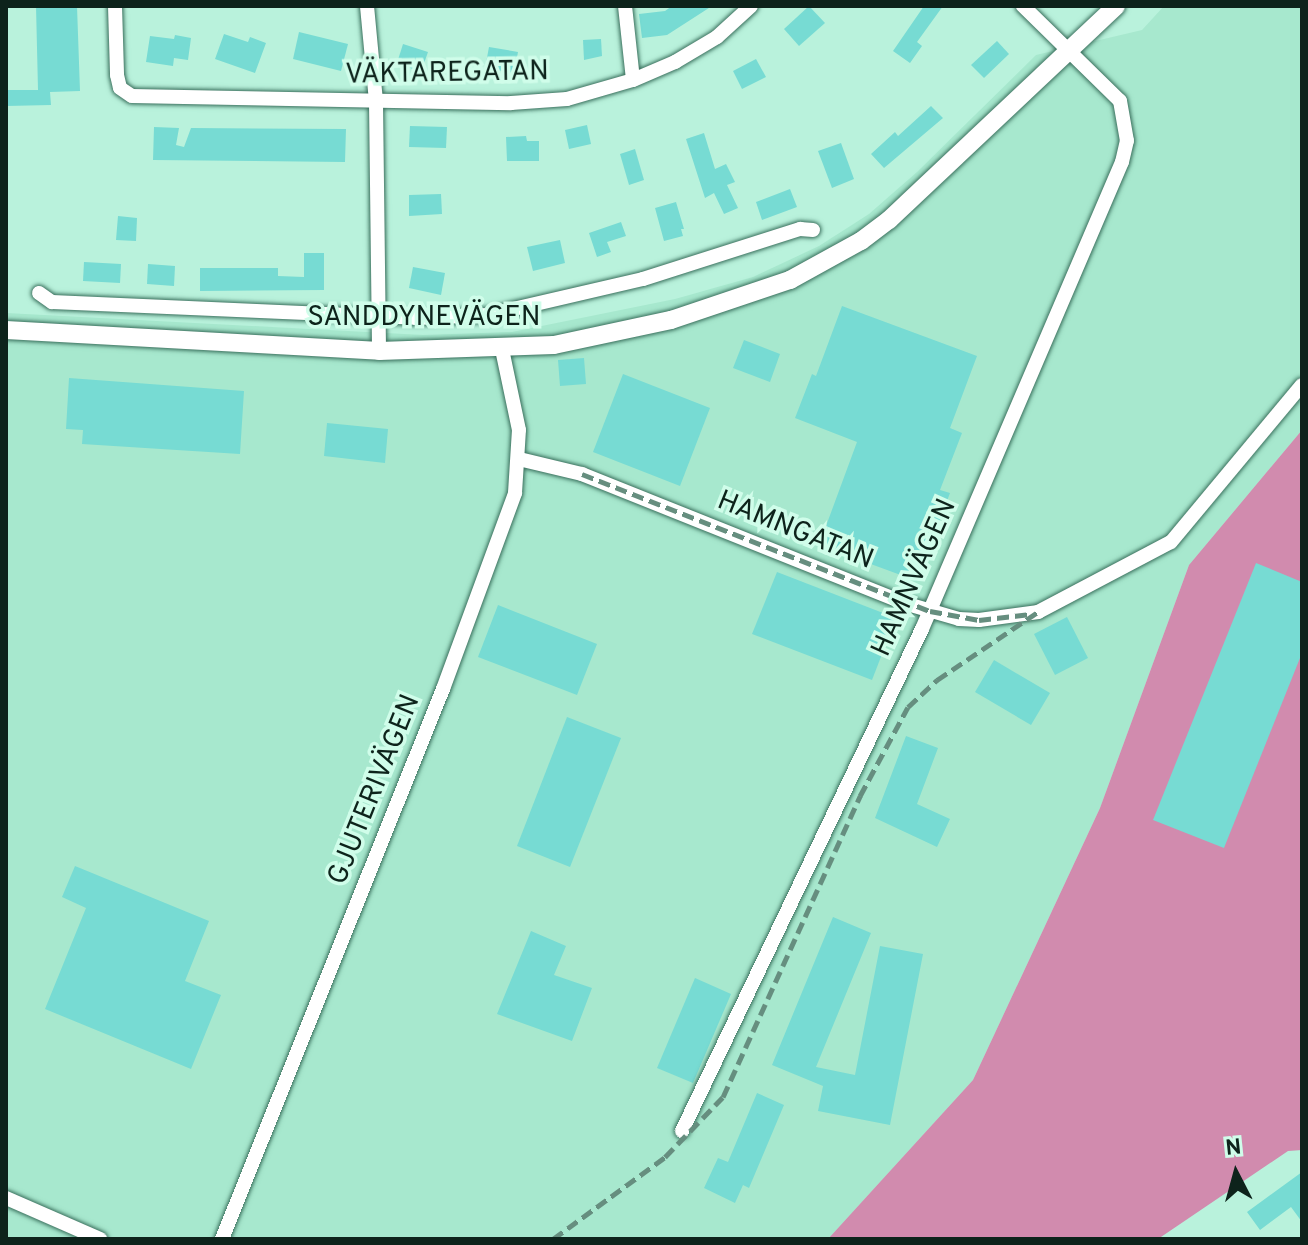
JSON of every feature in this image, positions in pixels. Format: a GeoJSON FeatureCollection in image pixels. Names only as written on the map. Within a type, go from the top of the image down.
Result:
{"type":"FeatureCollection","features":[{"type":"Feature","properties":{"kind":"street","name":"VÄKTAREGATAN"},"geometry":{"type":"LineString","coordinates":[[115,6],[120,88],[132,96],[511,103],[567,99],[633,80],[675,62],[717,37],[751,6]]}},
{"type":"Feature","properties":{"kind":"street"},"geometry":{"type":"LineString","coordinates":[[367,6],[376,102],[379,351]]}},
{"type":"Feature","properties":{"kind":"street"},"geometry":{"type":"LineString","coordinates":[[625,6],[633,80]]}},
{"type":"Feature","properties":{"kind":"street","name":"HAMNVÄGEN"},"geometry":{"type":"LineString","coordinates":[[682,1131],[930,611],[1122,162],[1127,141],[1120,101],[1023,6]]}},
{"type":"Feature","properties":{"kind":"street","name":"SANDDYNEVÄGEN"},"geometry":{"type":"LineString","coordinates":[[6,330],[379,351],[554,345],[671,320],[778,284],[830,261],[889,220],[1116,6]]}},
{"type":"Feature","properties":{"kind":"street","name":"SANDDYNEVÄGEN"},"geometry":{"type":"LineString","coordinates":[[39,293],[52,302],[452,317],[526,309],[643,279],[800,229],[813,230]]}},
{"type":"Feature","properties":{"kind":"street","name":"GJUTERIVÄGEN"},"geometry":{"type":"LineString","coordinates":[[222,1239],[443,689],[515,493],[519,430],[502,349]]}},
{"type":"Feature","properties":{"kind":"street","name":"HAMNGATAN"},"geometry":{"type":"LineString","coordinates":[[519,459],[582,474],[930,611],[959,619],[979,620],[1038,612],[1171,542],[1302,385]]}},
{"type":"Feature","properties":{"kind":"street"},"geometry":{"type":"LineString","coordinates":[[6,1198],[100,1239]]}},
{"type":"Feature","properties":{"kind":"shaded area"},"geometry":{"type":"Polygon","coordinates":[[[1164,6],[1302,6],[1302,430],[1189,565],[1100,808],[973,1080],[828,1239],[6,1239],[6,313],[423,335],[512,332],[675,299],[753,277],[819,246],[869,214],[917,172],[1036,55],[1142,30],[1164,6]]]}},
{"type":"Feature","properties":{"kind":"shaded area"},"geometry":{"type":"Polygon","coordinates":[[[1302,430],[1302,1150],[1288,1151],[1158,1239],[828,1239],[973,1080],[1100,808],[1189,565],[1302,430]]]}},
{"type":"Feature","properties":{"kind":"building"},"geometry":{"type":"Polygon","coordinates":[[[36,6],[77,6],[80,91],[50,92],[51,105],[6,106],[6,90],[38,90],[36,6]]]}},
{"type":"Feature","properties":{"kind":"building"},"geometry":{"type":"Polygon","coordinates":[[[672,6],[712,6],[667,35],[642,38],[639,14],[665,11],[672,6]]]}},
{"type":"Feature","properties":{"kind":"building"},"geometry":{"type":"Polygon","coordinates":[[[809,6],[825,23],[799,46],[784,29],[809,6]]]}},
{"type":"Feature","properties":{"kind":"building"},"geometry":{"type":"Polygon","coordinates":[[[924,6],[943,6],[917,42],[922,46],[910,63],[893,51],[924,6]]]}},
{"type":"Feature","properties":{"kind":"building"},"geometry":{"type":"Polygon","coordinates":[[[299,32],[348,44],[341,71],[293,59],[299,32]]]}},
{"type":"Feature","properties":{"kind":"building"},"geometry":{"type":"Polygon","coordinates":[[[224,34],[248,42],[250,37],[266,43],[255,73],[215,59],[224,34]]]}},
{"type":"Feature","properties":{"kind":"building"},"geometry":{"type":"Polygon","coordinates":[[[175,35],[191,38],[188,60],[174,58],[173,66],[146,62],[150,36],[174,39],[175,35]]]}},
{"type":"Feature","properties":{"kind":"building"},"geometry":{"type":"Polygon","coordinates":[[[601,39],[602,56],[584,60],[583,40],[601,39]]]}},
{"type":"Feature","properties":{"kind":"building"},"geometry":{"type":"Polygon","coordinates":[[[997,41],[1009,54],[984,78],[971,65],[997,41]]]}},
{"type":"Feature","properties":{"kind":"building"},"geometry":{"type":"Polygon","coordinates":[[[403,44],[428,52],[421,72],[397,63],[403,44]]]}},
{"type":"Feature","properties":{"kind":"building"},"geometry":{"type":"Polygon","coordinates":[[[489,47],[518,52],[514,73],[485,68],[489,47]]]}},
{"type":"Feature","properties":{"kind":"building"},"geometry":{"type":"Polygon","coordinates":[[[756,59],[766,77],[742,89],[733,71],[756,59]]]}},
{"type":"Feature","properties":{"kind":"building"},"geometry":{"type":"Polygon","coordinates":[[[931,106],[943,118],[884,168],[871,154],[895,132],[898,136],[931,106]]]}},
{"type":"Feature","properties":{"kind":"building"},"geometry":{"type":"Polygon","coordinates":[[[587,125],[591,144],[569,149],[565,130],[587,125]]]}},
{"type":"Feature","properties":{"kind":"building"},"geometry":{"type":"Polygon","coordinates":[[[410,126],[447,127],[446,148],[409,147],[410,126]]]}},
{"type":"Feature","properties":{"kind":"building"},"geometry":{"type":"Polygon","coordinates":[[[154,127],[179,128],[176,145],[184,147],[191,128],[346,129],[345,162],[153,160],[154,127]]]}},
{"type":"Feature","properties":{"kind":"building"},"geometry":{"type":"Polygon","coordinates":[[[704,133],[715,169],[726,164],[735,182],[727,185],[738,208],[724,214],[714,193],[705,198],[686,139],[704,133]]]}},
{"type":"Feature","properties":{"kind":"building"},"geometry":{"type":"Polygon","coordinates":[[[526,136],[527,141],[539,141],[539,161],[507,161],[506,137],[526,136]]]}},
{"type":"Feature","properties":{"kind":"building"},"geometry":{"type":"Polygon","coordinates":[[[841,143],[854,179],[832,188],[818,151],[841,143]]]}},
{"type":"Feature","properties":{"kind":"building"},"geometry":{"type":"Polygon","coordinates":[[[635,149],[644,180],[629,185],[620,154],[635,149]]]}},
{"type":"Feature","properties":{"kind":"building"},"geometry":{"type":"Polygon","coordinates":[[[790,189],[797,207],[762,220],[756,202],[790,189]]]}},
{"type":"Feature","properties":{"kind":"building"},"geometry":{"type":"Polygon","coordinates":[[[441,194],[442,214],[409,216],[409,195],[441,194]]]}},
{"type":"Feature","properties":{"kind":"building"},"geometry":{"type":"Polygon","coordinates":[[[676,202],[683,236],[664,241],[655,208],[676,202]]]}},
{"type":"Feature","properties":{"kind":"building"},"geometry":{"type":"Polygon","coordinates":[[[118,216],[137,218],[136,241],[116,240],[118,216]]]}},
{"type":"Feature","properties":{"kind":"building"},"geometry":{"type":"Polygon","coordinates":[[[621,222],[626,236],[607,242],[611,252],[597,257],[589,233],[621,222]]]}},
{"type":"Feature","properties":{"kind":"building"},"geometry":{"type":"Polygon","coordinates":[[[560,240],[565,263],[533,271],[527,247],[560,240]]]}},
{"type":"Feature","properties":{"kind":"building"},"geometry":{"type":"Polygon","coordinates":[[[304,253],[324,253],[324,290],[200,291],[200,268],[278,268],[278,276],[304,277],[304,253]]]}},
{"type":"Feature","properties":{"kind":"building"},"geometry":{"type":"Polygon","coordinates":[[[84,262],[121,264],[120,283],[83,281],[84,262]]]}},
{"type":"Feature","properties":{"kind":"building"},"geometry":{"type":"Polygon","coordinates":[[[148,264],[175,266],[174,286],[147,284],[148,264]]]}},
{"type":"Feature","properties":{"kind":"building"},"geometry":{"type":"Polygon","coordinates":[[[413,267],[445,273],[441,295],[409,288],[413,267]]]}},
{"type":"Feature","properties":{"kind":"building"},"geometry":{"type":"Polygon","coordinates":[[[842,306],[977,356],[950,428],[962,433],[940,490],[950,493],[917,581],[819,545],[857,442],[795,418],[812,374],[816,376],[842,306]]]}},
{"type":"Feature","properties":{"kind":"building"},"geometry":{"type":"Polygon","coordinates":[[[744,340],[780,354],[770,382],[733,368],[744,340]]]}},
{"type":"Feature","properties":{"kind":"building"},"geometry":{"type":"Polygon","coordinates":[[[584,358],[586,384],[560,386],[558,360],[584,358]]]}},
{"type":"Feature","properties":{"kind":"building"},"geometry":{"type":"Polygon","coordinates":[[[623,374],[710,408],[680,486],[593,452],[623,374]]]}},
{"type":"Feature","properties":{"kind":"building"},"geometry":{"type":"Polygon","coordinates":[[[69,378],[244,391],[240,454],[82,444],[83,430],[66,429],[69,378]]]}},
{"type":"Feature","properties":{"kind":"building"},"geometry":{"type":"Polygon","coordinates":[[[327,423],[388,429],[385,463],[324,456],[327,423]]]}},
{"type":"Feature","properties":{"kind":"building"},"geometry":{"type":"Polygon","coordinates":[[[1256,563],[1302,582],[1302,653],[1224,848],[1153,820],[1256,563]]]}},
{"type":"Feature","properties":{"kind":"building"},"geometry":{"type":"Polygon","coordinates":[[[777,572],[896,618],[872,680],[752,634],[777,572]]]}},
{"type":"Feature","properties":{"kind":"building"},"geometry":{"type":"Polygon","coordinates":[[[498,605],[597,644],[577,695],[478,657],[498,605]]]}},
{"type":"Feature","properties":{"kind":"building"},"geometry":{"type":"Polygon","coordinates":[[[1067,617],[1088,658],[1055,675],[1034,634],[1067,617]]]}},
{"type":"Feature","properties":{"kind":"building"},"geometry":{"type":"Polygon","coordinates":[[[994,660],[1050,693],[1031,725],[975,692],[994,660]]]}},
{"type":"Feature","properties":{"kind":"building"},"geometry":{"type":"Polygon","coordinates":[[[567,717],[621,738],[570,867],[517,846],[567,717]]]}},
{"type":"Feature","properties":{"kind":"building"},"geometry":{"type":"Polygon","coordinates":[[[906,736],[938,748],[917,804],[950,819],[937,847],[875,818],[906,736]]]}},
{"type":"Feature","properties":{"kind":"building"},"geometry":{"type":"Polygon","coordinates":[[[75,866],[209,921],[185,981],[221,995],[191,1069],[45,1009],[86,908],[62,897],[75,866]]]}},
{"type":"Feature","properties":{"kind":"building"},"geometry":{"type":"Polygon","coordinates":[[[833,917],[871,933],[816,1067],[855,1075],[880,946],[923,954],[890,1125],[818,1111],[823,1086],[772,1065],[833,917]]]}},
{"type":"Feature","properties":{"kind":"building"},"geometry":{"type":"Polygon","coordinates":[[[531,931],[566,946],[554,975],[592,988],[572,1041],[497,1014],[531,931]]]}},
{"type":"Feature","properties":{"kind":"building"},"geometry":{"type":"Polygon","coordinates":[[[695,978],[731,994],[693,1083],[657,1068],[695,978]]]}},
{"type":"Feature","properties":{"kind":"building"},"geometry":{"type":"Polygon","coordinates":[[[757,1093],[784,1105],[749,1188],[743,1185],[735,1203],[704,1188],[718,1158],[728,1162],[757,1093]]]}},
{"type":"Feature","properties":{"kind":"building"},"geometry":{"type":"Polygon","coordinates":[[[1302,1172],[1302,1222],[1291,1207],[1260,1230],[1247,1212],[1302,1172]]]}},
{"type":"Feature","properties":{"kind":"railway"},"geometry":{"type":"LineString","coordinates":[[582,474],[930,611],[979,620],[1031,614]]}},
{"type":"Feature","properties":{"kind":"railway"},"geometry":{"type":"LineString","coordinates":[[553,1239],[665,1157],[723,1097],[860,796],[908,707],[937,680],[1038,612]]}}]}
